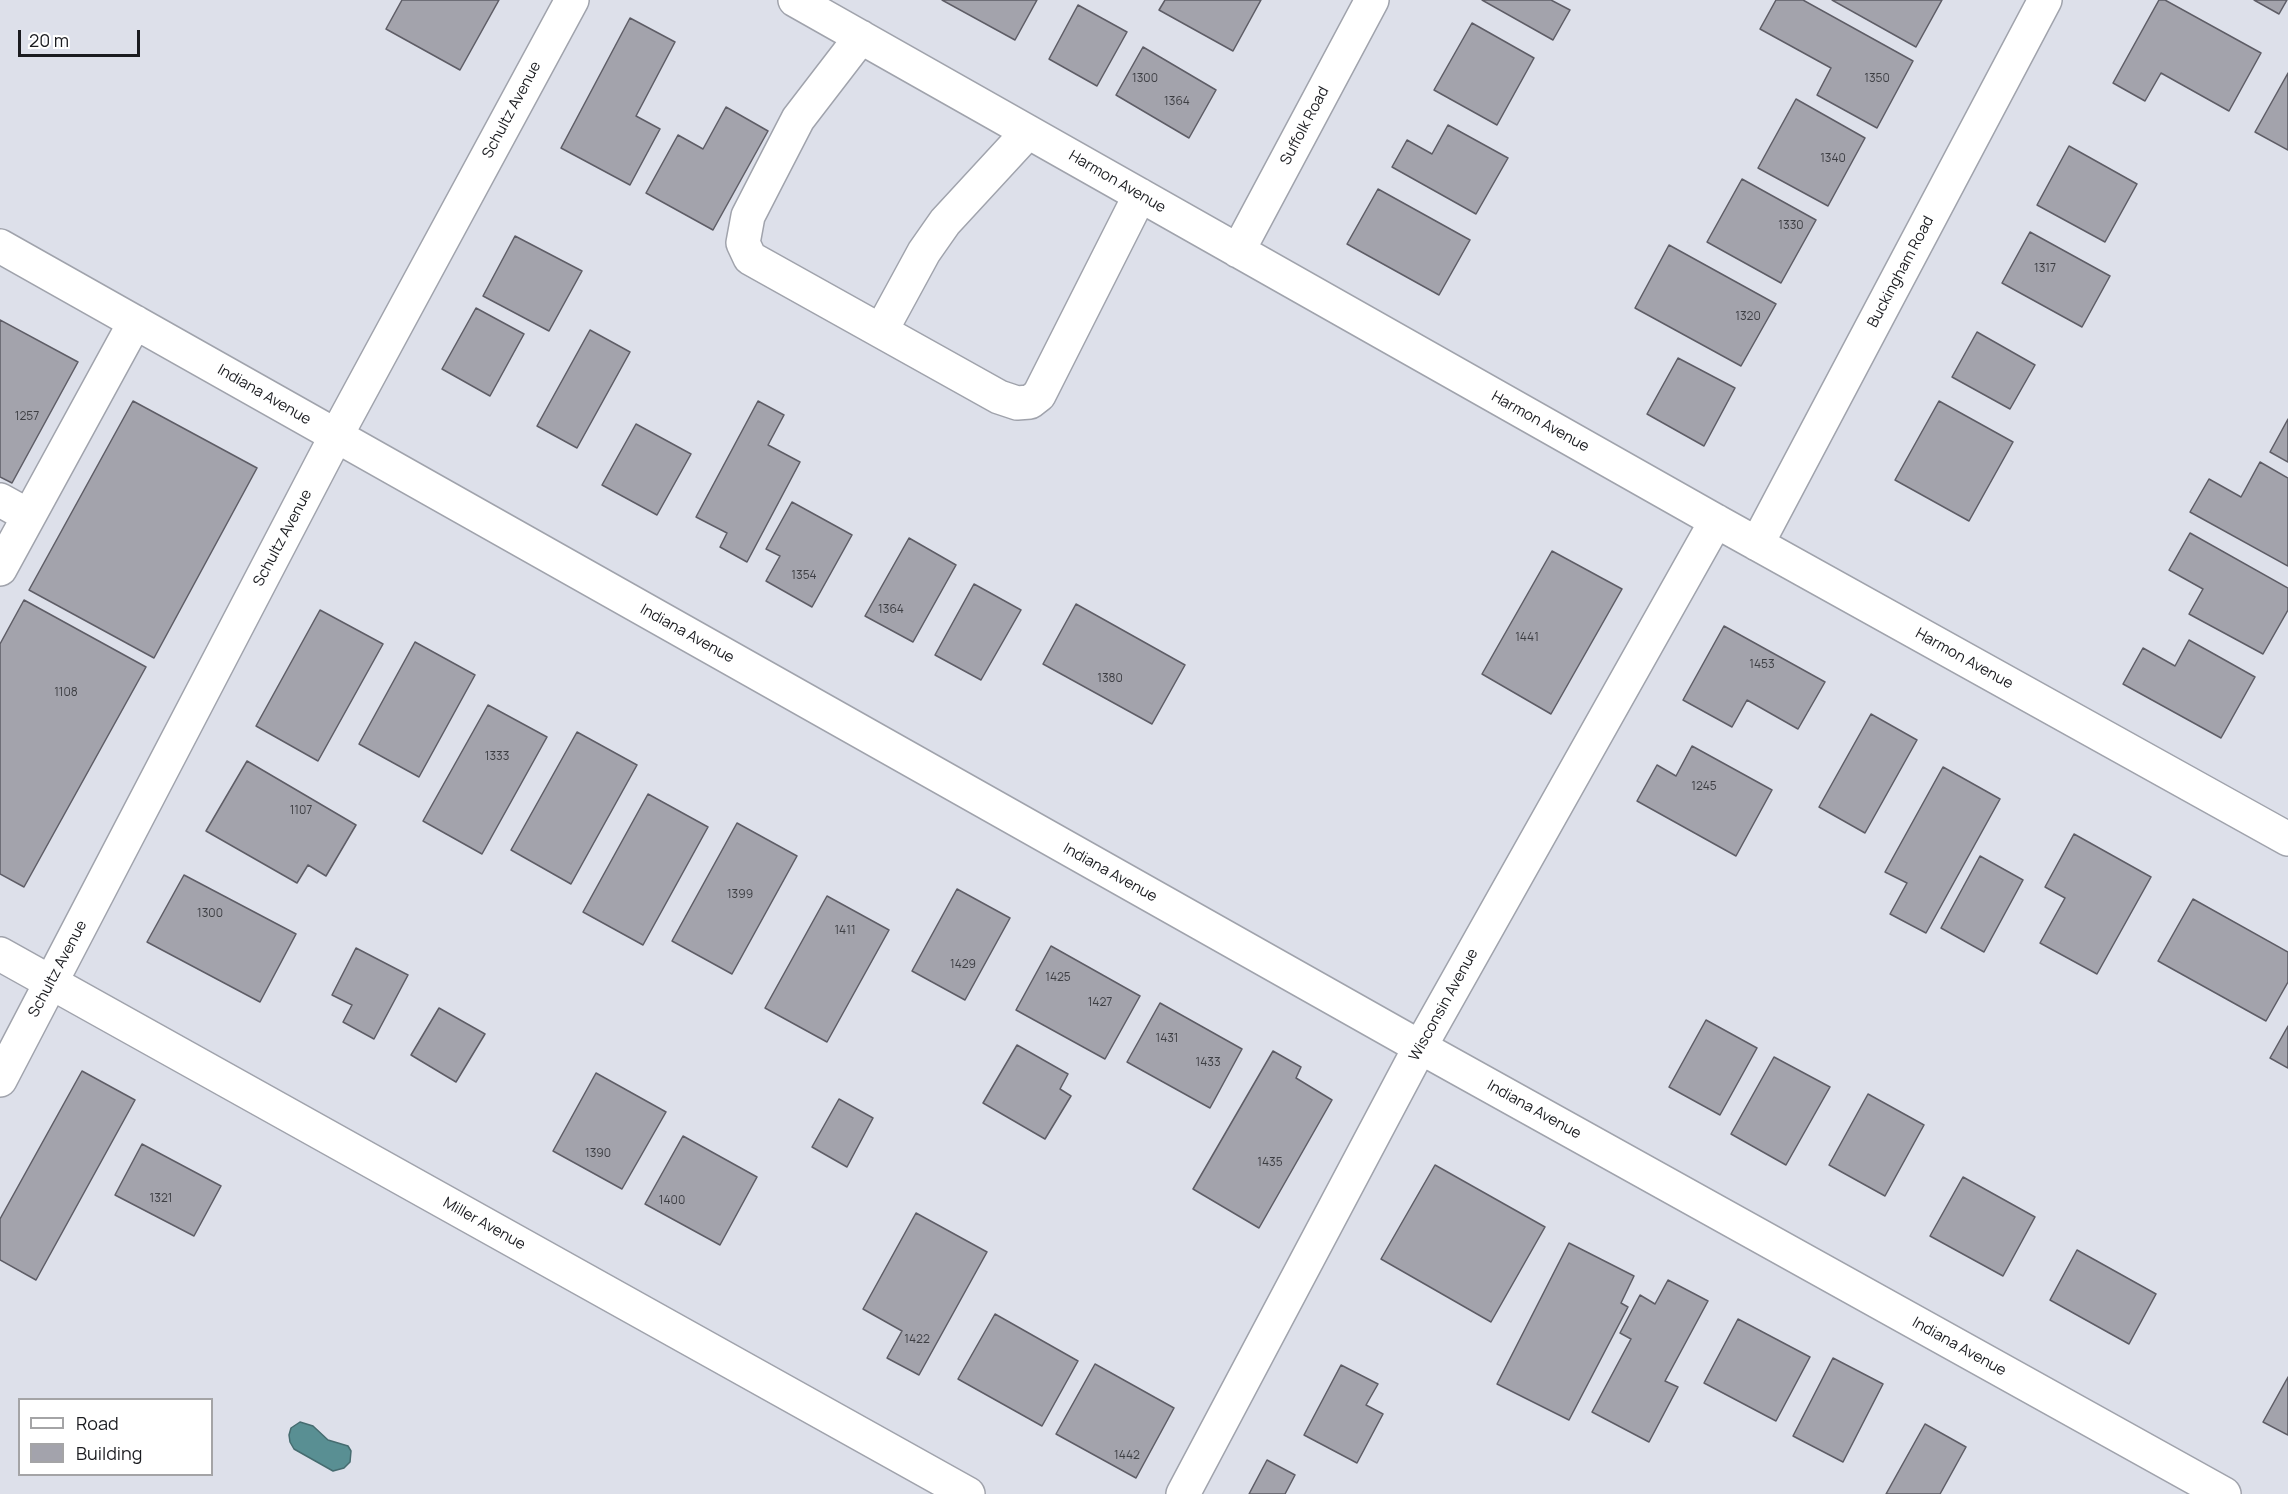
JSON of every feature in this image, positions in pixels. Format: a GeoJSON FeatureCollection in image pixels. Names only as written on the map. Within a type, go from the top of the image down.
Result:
{"type":"FeatureCollection","features":[{"type":"Feature","properties":{"kind":"street","name":"Schultz Avenue"},"geometry":{"type":"LineString","coordinates":[[0,1080],[336,436],[572,0]]}},
{"type":"Feature","properties":{"kind":"street","name":"Harmon Avenue"},"geometry":{"type":"LineString","coordinates":[[795,0],[1757,544],[2285,829]]}},
{"type":"Feature","properties":{"kind":"street","name":"Suffolk Road"},"geometry":{"type":"LineString","coordinates":[[1238,251],[1372,0]]}},
{"type":"Feature","properties":{"kind":"street","name":"Buckingham Road"},"geometry":{"type":"LineString","coordinates":[[1757,544],[2045,0]]}},
{"type":"Feature","properties":{"kind":"street"},"geometry":{"type":"LineString","coordinates":[[861,37],[798,119],[748,216],[742,243],[750,258],[999,397],[1017,403],[1030,402],[1039,395],[1140,195]]}},
{"type":"Feature","properties":{"kind":"street"},"geometry":{"type":"LineString","coordinates":[[881,331],[924,252],[945,222],[1029,132]]}},
{"type":"Feature","properties":{"kind":"street","name":"Indiana Avenue"},"geometry":{"type":"LineString","coordinates":[[0,246],[1420,1047],[2224,1494]]}},
{"type":"Feature","properties":{"kind":"street"},"geometry":{"type":"LineString","coordinates":[[0,570],[135,322]]}},
{"type":"Feature","properties":{"kind":"street"},"geometry":{"type":"LineString","coordinates":[[0,500],[29,516]]}},
{"type":"Feature","properties":{"kind":"street","name":"Wisconsin Avenue"},"geometry":{"type":"LineString","coordinates":[[1183,1494],[1420,1047],[1716,521]]}},
{"type":"Feature","properties":{"kind":"street","name":"Miller Avenue"},"geometry":{"type":"LineString","coordinates":[[0,954],[955,1491]]}},
{"type":"Feature","properties":{"kind":"water"},"geometry":{"type":"Polygon","coordinates":[[[300,1422],[313,1426],[328,1440],[348,1446],[351,1451],[350,1462],[344,1468],[333,1471],[294,1449],[289,1435],[291,1428],[300,1422]]]}},
{"type":"Feature","properties":{"kind":"building"},"geometry":{"type":"Polygon","coordinates":[[[402,0],[499,0],[460,70],[386,29],[402,0]]]}},
{"type":"Feature","properties":{"kind":"building"},"geometry":{"type":"Polygon","coordinates":[[[942,0],[1037,0],[1015,40],[942,0]]]}},
{"type":"Feature","properties":{"kind":"building"},"geometry":{"type":"Polygon","coordinates":[[[1165,0],[1261,0],[1233,51],[1159,10],[1165,0]]]}},
{"type":"Feature","properties":{"kind":"building"},"geometry":{"type":"Polygon","coordinates":[[[1482,0],[1551,0],[1570,10],[1553,40],[1482,0]]]}},
{"type":"Feature","properties":{"kind":"building"},"geometry":{"type":"Polygon","coordinates":[[[1776,0],[1803,0],[1913,61],[1877,128],[1817,95],[1831,68],[1760,29],[1776,0]]]}},
{"type":"Feature","properties":{"kind":"building"},"geometry":{"type":"Polygon","coordinates":[[[1832,0],[1942,0],[1916,47],[1832,0]]]}},
{"type":"Feature","properties":{"kind":"building"},"geometry":{"type":"Polygon","coordinates":[[[2159,0],[2165,0],[2261,53],[2229,111],[2161,73],[2145,101],[2113,83],[2159,0]]]}},
{"type":"Feature","properties":{"kind":"building"},"geometry":{"type":"Polygon","coordinates":[[[2254,0],[2287,0],[2279,14],[2254,0]]]}},
{"type":"Feature","properties":{"kind":"building"},"geometry":{"type":"Polygon","coordinates":[[[1078,5],[1127,32],[1097,86],[1049,59],[1078,5]]]}},
{"type":"Feature","properties":{"kind":"building"},"geometry":{"type":"Polygon","coordinates":[[[630,18],[675,42],[636,116],[660,129],[630,185],[561,148],[630,18]]]}},
{"type":"Feature","properties":{"kind":"building"},"geometry":{"type":"Polygon","coordinates":[[[1472,23],[1534,58],[1497,125],[1434,90],[1472,23]]]}},
{"type":"Feature","properties":{"kind":"building"},"geometry":{"type":"Polygon","coordinates":[[[1143,47],[1216,90],[1189,138],[1116,95],[1143,47]]]}},
{"type":"Feature","properties":{"kind":"building"},"geometry":{"type":"Polygon","coordinates":[[[2288,73],[2288,150],[2255,132],[2288,73]]]}},
{"type":"Feature","properties":{"kind":"building"},"geometry":{"type":"Polygon","coordinates":[[[1796,99],[1865,138],[1828,206],[1758,168],[1796,99]]]}},
{"type":"Feature","properties":{"kind":"building"},"geometry":{"type":"Polygon","coordinates":[[[726,107],[768,131],[713,230],[646,193],[678,135],[703,149],[726,107]]]}},
{"type":"Feature","properties":{"kind":"building"},"geometry":{"type":"Polygon","coordinates":[[[1448,125],[1508,158],[1476,214],[1392,167],[1407,140],[1432,154],[1448,125]]]}},
{"type":"Feature","properties":{"kind":"building"},"geometry":{"type":"Polygon","coordinates":[[[2069,146],[2137,184],[2105,242],[2037,205],[2069,146]]]}},
{"type":"Feature","properties":{"kind":"building"},"geometry":{"type":"Polygon","coordinates":[[[1742,179],[1816,220],[1781,283],[1707,242],[1742,179]]]}},
{"type":"Feature","properties":{"kind":"building"},"geometry":{"type":"Polygon","coordinates":[[[1378,189],[1470,240],[1439,295],[1347,244],[1378,189]]]}},
{"type":"Feature","properties":{"kind":"building"},"geometry":{"type":"Polygon","coordinates":[[[2030,232],[2110,276],[2082,327],[2002,283],[2030,232]]]}},
{"type":"Feature","properties":{"kind":"building"},"geometry":{"type":"Polygon","coordinates":[[[515,236],[582,271],[549,331],[483,296],[515,236]]]}},
{"type":"Feature","properties":{"kind":"building"},"geometry":{"type":"Polygon","coordinates":[[[1669,245],[1776,304],[1741,366],[1635,308],[1669,245]]]}},
{"type":"Feature","properties":{"kind":"building"},"geometry":{"type":"Polygon","coordinates":[[[476,308],[524,334],[490,396],[442,369],[476,308]]]}},
{"type":"Feature","properties":{"kind":"building"},"geometry":{"type":"Polygon","coordinates":[[[0,320],[78,362],[12,483],[0,477],[0,320]]]}},
{"type":"Feature","properties":{"kind":"building"},"geometry":{"type":"Polygon","coordinates":[[[590,330],[630,352],[577,448],[537,426],[590,330]]]}},
{"type":"Feature","properties":{"kind":"building"},"geometry":{"type":"Polygon","coordinates":[[[1977,332],[2035,365],[2010,409],[1952,377],[1977,332]]]}},
{"type":"Feature","properties":{"kind":"building"},"geometry":{"type":"Polygon","coordinates":[[[1678,358],[1735,388],[1704,446],[1647,414],[1678,358]]]}},
{"type":"Feature","properties":{"kind":"building"},"geometry":{"type":"Polygon","coordinates":[[[133,401],[257,468],[154,658],[29,590],[133,401]]]}},
{"type":"Feature","properties":{"kind":"building"},"geometry":{"type":"Polygon","coordinates":[[[758,401],[784,415],[768,445],[800,462],[747,562],[720,547],[727,533],[696,517],[758,401]]]}},
{"type":"Feature","properties":{"kind":"building"},"geometry":{"type":"Polygon","coordinates":[[[1939,401],[2013,442],[1969,521],[1895,480],[1939,401]]]}},
{"type":"Feature","properties":{"kind":"building"},"geometry":{"type":"Polygon","coordinates":[[[2288,419],[2288,462],[2270,452],[2288,419]]]}},
{"type":"Feature","properties":{"kind":"building"},"geometry":{"type":"Polygon","coordinates":[[[636,424],[691,454],[657,515],[602,485],[636,424]]]}},
{"type":"Feature","properties":{"kind":"building"},"geometry":{"type":"Polygon","coordinates":[[[2260,462],[2288,478],[2288,566],[2190,512],[2209,479],[2241,497],[2260,462]]]}},
{"type":"Feature","properties":{"kind":"building"},"geometry":{"type":"Polygon","coordinates":[[[792,502],[852,535],[812,607],[766,581],[780,556],[766,549],[792,502]]]}},
{"type":"Feature","properties":{"kind":"building"},"geometry":{"type":"Polygon","coordinates":[[[2190,533],[2288,588],[2288,610],[2263,654],[2189,614],[2203,589],[2169,570],[2190,533]]]}},
{"type":"Feature","properties":{"kind":"building"},"geometry":{"type":"Polygon","coordinates":[[[909,538],[956,565],[913,642],[865,616],[909,538]]]}},
{"type":"Feature","properties":{"kind":"building"},"geometry":{"type":"Polygon","coordinates":[[[1552,551],[1622,589],[1551,714],[1482,674],[1552,551]]]}},
{"type":"Feature","properties":{"kind":"building"},"geometry":{"type":"Polygon","coordinates":[[[974,584],[1021,610],[981,680],[935,655],[974,584]]]}},
{"type":"Feature","properties":{"kind":"building"},"geometry":{"type":"Polygon","coordinates":[[[24,600],[146,667],[24,887],[0,874],[0,644],[24,600]]]}},
{"type":"Feature","properties":{"kind":"building"},"geometry":{"type":"Polygon","coordinates":[[[1076,604],[1185,665],[1152,724],[1043,664],[1076,604]]]}},
{"type":"Feature","properties":{"kind":"building"},"geometry":{"type":"Polygon","coordinates":[[[320,610],[383,644],[318,761],[256,726],[320,610]]]}},
{"type":"Feature","properties":{"kind":"building"},"geometry":{"type":"Polygon","coordinates":[[[1724,626],[1825,682],[1798,729],[1747,700],[1732,727],[1683,700],[1724,626]]]}},
{"type":"Feature","properties":{"kind":"building"},"geometry":{"type":"Polygon","coordinates":[[[2189,640],[2255,677],[2221,738],[2123,684],[2143,648],[2175,666],[2189,640]]]}},
{"type":"Feature","properties":{"kind":"building"},"geometry":{"type":"Polygon","coordinates":[[[415,642],[475,675],[419,777],[359,744],[415,642]]]}},
{"type":"Feature","properties":{"kind":"building"},"geometry":{"type":"Polygon","coordinates":[[[488,705],[547,737],[482,854],[423,821],[488,705]]]}},
{"type":"Feature","properties":{"kind":"building"},"geometry":{"type":"Polygon","coordinates":[[[1871,714],[1917,740],[1865,833],[1819,807],[1871,714]]]}},
{"type":"Feature","properties":{"kind":"building"},"geometry":{"type":"Polygon","coordinates":[[[577,732],[637,765],[571,884],[511,850],[577,732]]]}},
{"type":"Feature","properties":{"kind":"building"},"geometry":{"type":"Polygon","coordinates":[[[1692,746],[1772,790],[1736,856],[1637,801],[1657,765],[1676,776],[1692,746]]]}},
{"type":"Feature","properties":{"kind":"building"},"geometry":{"type":"Polygon","coordinates":[[[247,761],[356,825],[326,876],[308,865],[297,883],[206,831],[247,761]]]}},
{"type":"Feature","properties":{"kind":"building"},"geometry":{"type":"Polygon","coordinates":[[[1943,767],[2000,799],[1926,933],[1890,914],[1907,883],[1885,872],[1943,767]]]}},
{"type":"Feature","properties":{"kind":"building"},"geometry":{"type":"Polygon","coordinates":[[[648,794],[708,827],[643,945],[583,912],[648,794]]]}},
{"type":"Feature","properties":{"kind":"building"},"geometry":{"type":"Polygon","coordinates":[[[737,823],[797,856],[732,974],[672,941],[737,823]]]}},
{"type":"Feature","properties":{"kind":"building"},"geometry":{"type":"Polygon","coordinates":[[[2074,834],[2151,877],[2097,974],[2040,943],[2065,898],[2045,887],[2074,834]]]}},
{"type":"Feature","properties":{"kind":"building"},"geometry":{"type":"Polygon","coordinates":[[[1980,856],[2023,880],[1984,952],[1941,928],[1980,856]]]}},
{"type":"Feature","properties":{"kind":"building"},"geometry":{"type":"Polygon","coordinates":[[[184,875],[296,934],[260,1002],[147,942],[184,875]]]}},
{"type":"Feature","properties":{"kind":"building"},"geometry":{"type":"Polygon","coordinates":[[[957,889],[1010,918],[965,1000],[912,971],[957,889]]]}},
{"type":"Feature","properties":{"kind":"building"},"geometry":{"type":"Polygon","coordinates":[[[827,896],[889,930],[827,1042],[765,1008],[827,896]]]}},
{"type":"Feature","properties":{"kind":"building"},"geometry":{"type":"Polygon","coordinates":[[[2193,899],[2288,952],[2288,982],[2266,1021],[2158,961],[2193,899]]]}},
{"type":"Feature","properties":{"kind":"building"},"geometry":{"type":"Polygon","coordinates":[[[1051,946],[1140,996],[1105,1059],[1016,1010],[1051,946]]]}},
{"type":"Feature","properties":{"kind":"building"},"geometry":{"type":"Polygon","coordinates":[[[356,948],[408,975],[374,1039],[343,1022],[352,1005],[332,995],[356,948]]]}},
{"type":"Feature","properties":{"kind":"building"},"geometry":{"type":"Polygon","coordinates":[[[1160,1003],[1242,1049],[1210,1108],[1127,1062],[1160,1003]]]}},
{"type":"Feature","properties":{"kind":"building"},"geometry":{"type":"Polygon","coordinates":[[[439,1008],[485,1034],[456,1082],[411,1055],[439,1008]]]}},
{"type":"Feature","properties":{"kind":"building"},"geometry":{"type":"Polygon","coordinates":[[[1706,1020],[1757,1048],[1720,1115],[1669,1087],[1706,1020]]]}},
{"type":"Feature","properties":{"kind":"building"},"geometry":{"type":"Polygon","coordinates":[[[2288,1026],[2288,1068],[2270,1058],[2288,1026]]]}},
{"type":"Feature","properties":{"kind":"building"},"geometry":{"type":"Polygon","coordinates":[[[1017,1045],[1068,1074],[1060,1089],[1071,1096],[1045,1139],[983,1103],[1017,1045]]]}},
{"type":"Feature","properties":{"kind":"building"},"geometry":{"type":"Polygon","coordinates":[[[1273,1051],[1301,1067],[1296,1078],[1332,1100],[1259,1228],[1193,1189],[1273,1051]]]}},
{"type":"Feature","properties":{"kind":"building"},"geometry":{"type":"Polygon","coordinates":[[[1774,1057],[1830,1087],[1786,1165],[1731,1134],[1774,1057]]]}},
{"type":"Feature","properties":{"kind":"building"},"geometry":{"type":"Polygon","coordinates":[[[82,1071],[135,1100],[36,1280],[0,1260],[0,1219],[82,1071]]]}},
{"type":"Feature","properties":{"kind":"building"},"geometry":{"type":"Polygon","coordinates":[[[596,1073],[666,1112],[622,1189],[553,1151],[596,1073]]]}},
{"type":"Feature","properties":{"kind":"building"},"geometry":{"type":"Polygon","coordinates":[[[1868,1094],[1924,1125],[1885,1196],[1829,1165],[1868,1094]]]}},
{"type":"Feature","properties":{"kind":"building"},"geometry":{"type":"Polygon","coordinates":[[[839,1099],[873,1118],[847,1167],[812,1147],[839,1099]]]}},
{"type":"Feature","properties":{"kind":"building"},"geometry":{"type":"Polygon","coordinates":[[[683,1136],[757,1177],[720,1245],[645,1204],[683,1136]]]}},
{"type":"Feature","properties":{"kind":"building"},"geometry":{"type":"Polygon","coordinates":[[[142,1144],[221,1186],[194,1236],[115,1195],[142,1144]]]}},
{"type":"Feature","properties":{"kind":"building"},"geometry":{"type":"Polygon","coordinates":[[[1435,1165],[1545,1227],[1491,1322],[1381,1259],[1435,1165]]]}},
{"type":"Feature","properties":{"kind":"building"},"geometry":{"type":"Polygon","coordinates":[[[1963,1177],[2035,1217],[2003,1276],[1930,1236],[1963,1177]]]}},
{"type":"Feature","properties":{"kind":"building"},"geometry":{"type":"Polygon","coordinates":[[[916,1213],[987,1252],[919,1375],[887,1358],[902,1331],[863,1309],[916,1213]]]}},
{"type":"Feature","properties":{"kind":"building"},"geometry":{"type":"Polygon","coordinates":[[[1569,1243],[1634,1276],[1621,1303],[1628,1307],[1569,1420],[1497,1384],[1569,1243]]]}},
{"type":"Feature","properties":{"kind":"building"},"geometry":{"type":"Polygon","coordinates":[[[2077,1250],[2156,1294],[2129,1344],[2050,1300],[2077,1250]]]}},
{"type":"Feature","properties":{"kind":"building"},"geometry":{"type":"Polygon","coordinates":[[[1668,1280],[1708,1301],[1665,1381],[1678,1387],[1649,1442],[1592,1412],[1631,1339],[1620,1333],[1640,1295],[1655,1304],[1668,1280]]]}},
{"type":"Feature","properties":{"kind":"building"},"geometry":{"type":"Polygon","coordinates":[[[995,1314],[1078,1361],[1042,1426],[958,1379],[995,1314]]]}},
{"type":"Feature","properties":{"kind":"building"},"geometry":{"type":"Polygon","coordinates":[[[1738,1319],[1810,1357],[1776,1421],[1704,1383],[1738,1319]]]}},
{"type":"Feature","properties":{"kind":"building"},"geometry":{"type":"Polygon","coordinates":[[[1833,1358],[1883,1384],[1843,1462],[1793,1436],[1833,1358]]]}},
{"type":"Feature","properties":{"kind":"building"},"geometry":{"type":"Polygon","coordinates":[[[1095,1364],[1174,1408],[1136,1478],[1056,1434],[1095,1364]]]}},
{"type":"Feature","properties":{"kind":"building"},"geometry":{"type":"Polygon","coordinates":[[[1341,1365],[1378,1384],[1366,1405],[1383,1414],[1357,1463],[1304,1435],[1341,1365]]]}},
{"type":"Feature","properties":{"kind":"building"},"geometry":{"type":"Polygon","coordinates":[[[2288,1377],[2288,1435],[2263,1422],[2288,1377]]]}},
{"type":"Feature","properties":{"kind":"building"},"geometry":{"type":"Polygon","coordinates":[[[1925,1424],[1966,1447],[1940,1494],[1886,1494],[1925,1424]]]}},
{"type":"Feature","properties":{"kind":"building"},"geometry":{"type":"Polygon","coordinates":[[[1267,1460],[1295,1475],[1285,1494],[1249,1494],[1267,1460]]]}}]}
